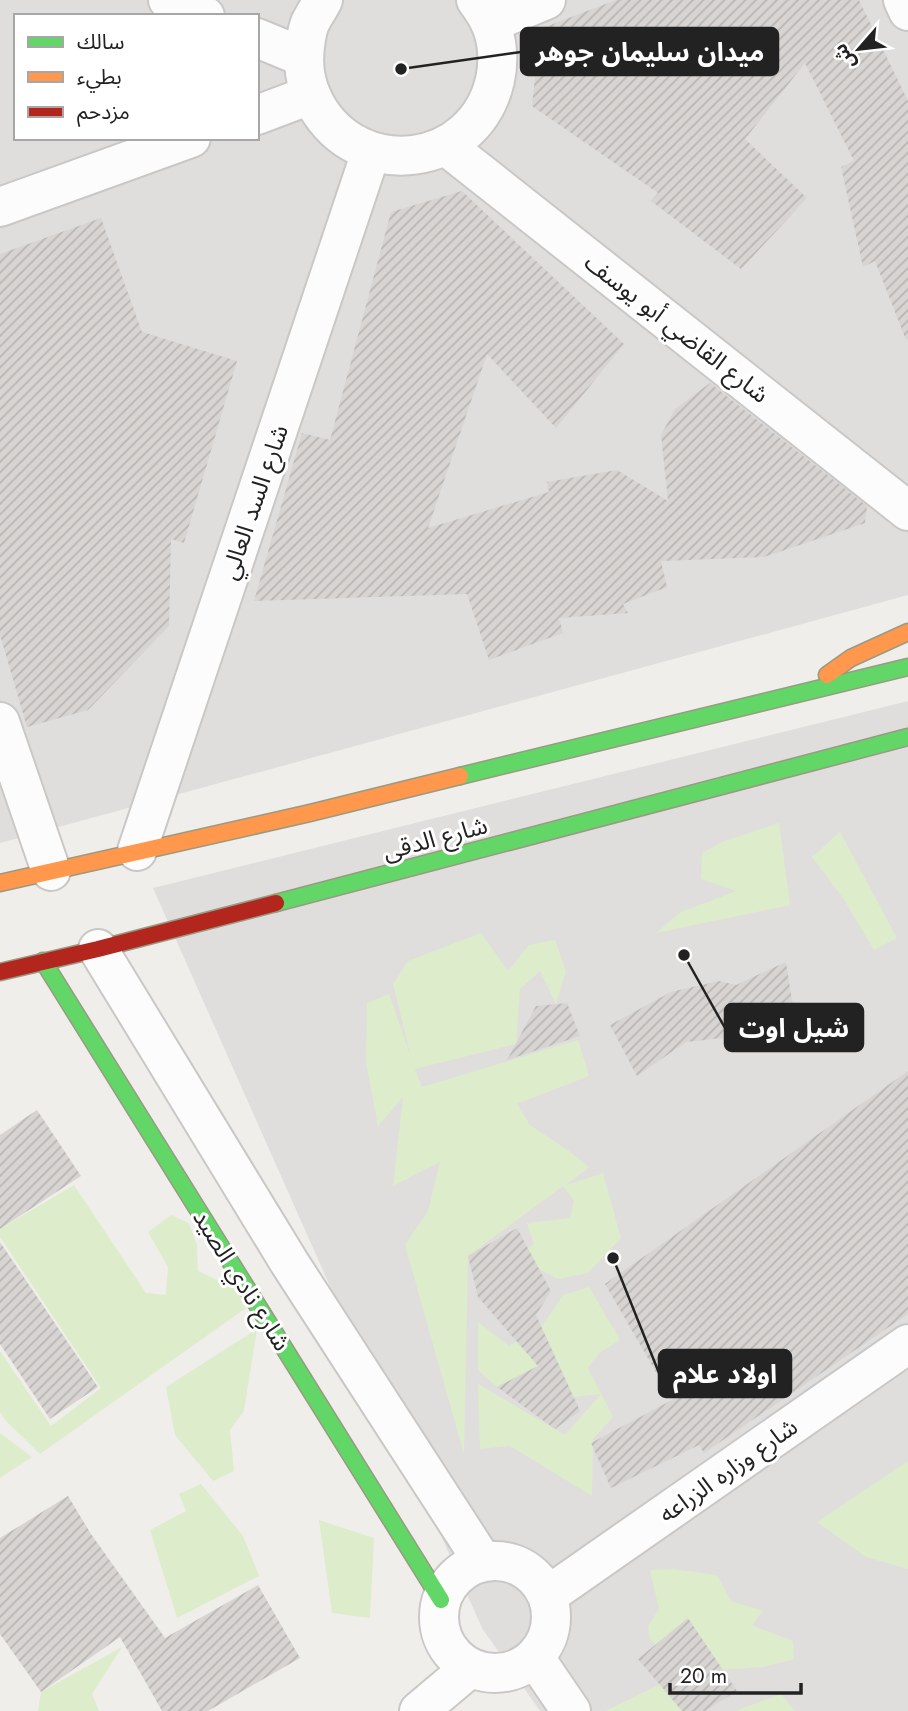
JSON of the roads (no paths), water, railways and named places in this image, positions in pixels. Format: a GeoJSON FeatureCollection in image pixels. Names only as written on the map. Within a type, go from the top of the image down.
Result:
{"type":"FeatureCollection","features":[{"type":"Feature","properties":{"kind":"main road"},"geometry":{"type":"LineString","coordinates":[[804,692],[851,658],[908,632]]}},
{"type":"Feature","properties":{"kind":"main road"},"geometry":{"type":"LineString","coordinates":[[0,883],[310,813],[908,667]]}},
{"type":"Feature","properties":{"kind":"main road","name":"شارع الدقى"},"geometry":{"type":"LineString","coordinates":[[0,972],[908,737]]}},
{"type":"Feature","properties":{"kind":"main road","name":"شارع الدقى"},"geometry":{"type":"LineString","coordinates":[[882,745],[908,742]]}},
{"type":"Feature","properties":{"kind":"main road","name":"شارع نادي الصيد"},"geometry":{"type":"LineString","coordinates":[[43,961],[441,1600]]}},
{"type":"Feature","properties":{"kind":"street"},"geometry":{"type":"LineString","coordinates":[[167,0],[200,14]]}},
{"type":"Feature","properties":{"kind":"street"},"geometry":{"type":"LineString","coordinates":[[323,0],[309,25],[303,57],[304,76],[310,96],[324,120],[345,139],[371,152],[397,156],[422,154],[446,146],[465,132],[481,114],[492,93],[497,70],[496,46],[483,11],[546,0]]}},
{"type":"Feature","properties":{"kind":"street"},"geometry":{"type":"LineString","coordinates":[[904,0],[908,11]]}},
{"type":"Feature","properties":{"kind":"street"},"geometry":{"type":"LineString","coordinates":[[259,39],[303,57]]}},
{"type":"Feature","properties":{"kind":"street"},"geometry":{"type":"LineString","coordinates":[[259,114],[310,96]]}},
{"type":"Feature","properties":{"kind":"street"},"geometry":{"type":"LineString","coordinates":[[0,207],[185,140]]}},
{"type":"Feature","properties":{"kind":"street","name":"شارع القاضي أبو يوسف"},"geometry":{"type":"LineString","coordinates":[[446,146],[908,511]]}},
{"type":"Feature","properties":{"kind":"street","name":"شارع السد العالي"},"geometry":{"type":"LineString","coordinates":[[137,851],[371,152]]}},
{"type":"Feature","properties":{"kind":"street"},"geometry":{"type":"LineString","coordinates":[[0,722],[51,871]]}},
{"type":"Feature","properties":{"kind":"street","name":"شارع نادي الصيد"},"geometry":{"type":"LineString","coordinates":[[97,949],[289,1262],[483,1562]]}},
{"type":"Feature","properties":{"kind":"street"},"geometry":{"type":"LineString","coordinates":[[248,1290],[289,1262]]}},
{"type":"Feature","properties":{"kind":"street","name":"شارع وزاره الزراعه"},"geometry":{"type":"LineString","coordinates":[[547,1596],[908,1344]]}},
{"type":"Feature","properties":{"kind":"street"},"geometry":{"type":"LineString","coordinates":[[499,1560],[514,1564],[539,1582],[547,1596],[551,1608],[551,1622],[543,1648],[535,1658],[520,1668],[504,1674],[470,1668],[457,1659],[440,1632],[438,1615],[441,1600],[450,1583],[464,1569],[483,1562],[499,1560]]}},
{"type":"Feature","properties":{"kind":"street"},"geometry":{"type":"LineString","coordinates":[[535,1658],[571,1711]]}},
{"type":"Feature","properties":{"kind":"street"},"geometry":{"type":"LineString","coordinates":[[419,1711],[470,1668]]}},
{"type":"Feature","properties":{"kind":"place","name":"ميدان سليمان جوهر"},"geometry":{"type":"Point","coordinates":[401,69]}},
{"type":"Feature","properties":{"kind":"place","name":"شيل اوت"},"geometry":{"type":"Point","coordinates":[684,955]}},
{"type":"Feature","properties":{"kind":"place","name":"اولاد علام"},"geometry":{"type":"Point","coordinates":[613,1258]}}]}
